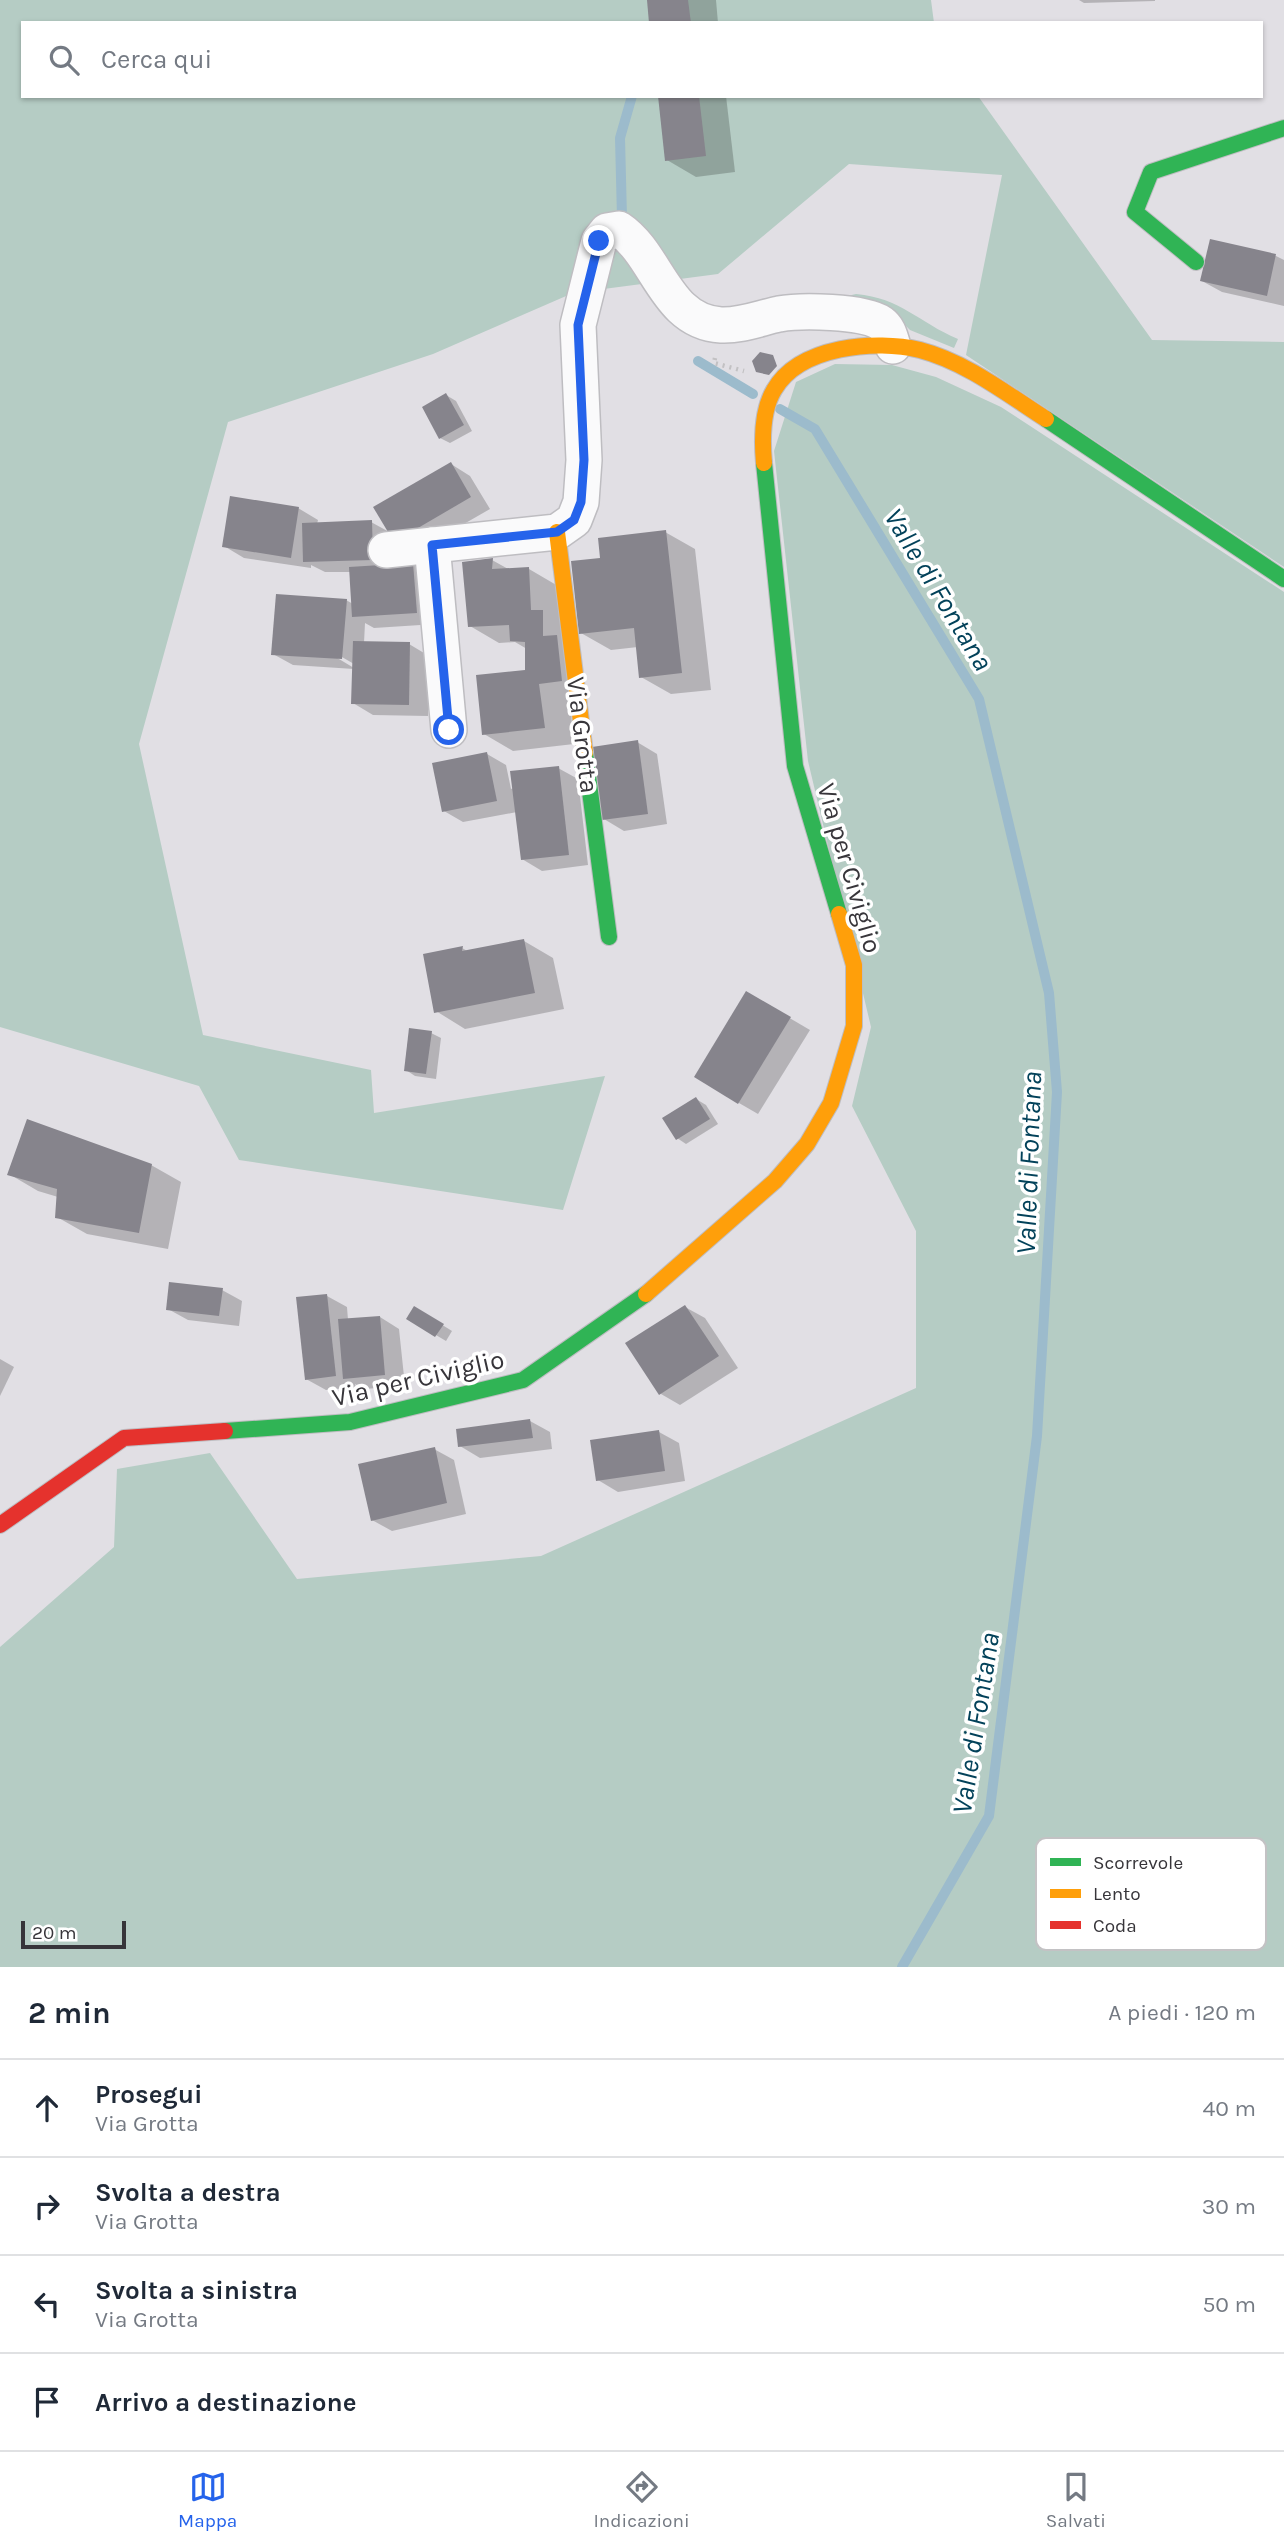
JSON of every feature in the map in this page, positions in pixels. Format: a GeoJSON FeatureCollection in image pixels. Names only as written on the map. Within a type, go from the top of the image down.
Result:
{"type":"FeatureCollection","features":[{"type":"Feature","properties":{"kind":"street"},"geometry":{"type":"LineString","coordinates":[[1196,262],[1135,212],[1150,172],[1284,128]]}},
{"type":"Feature","properties":{"kind":"street"},"geometry":{"type":"LineString","coordinates":[[386,550],[557,532],[574,520],[581,502],[584,460],[578,325],[599,241],[607,231],[619,229],[634,238],[668,294],[699,321],[722,325],[807,312],[863,316],[879,322],[889,332],[893,346]]}},
{"type":"Feature","properties":{"kind":"street"},"geometry":{"type":"LineString","coordinates":[[774,390],[791,369],[827,352],[854,346],[893,346],[919,350],[958,365],[993,385],[1284,579]]}},
{"type":"Feature","properties":{"kind":"street","name":"Via per Civiglio"},"geometry":{"type":"LineString","coordinates":[[0,1525],[124,1437],[350,1422],[523,1380],[658,1285],[775,1181],[807,1144],[831,1104],[844,1068],[854,1026],[854,965],[795,766],[763,452],[766,413],[774,390]]}},
{"type":"Feature","properties":{"kind":"street","name":"Via Grotta"},"geometry":{"type":"LineString","coordinates":[[557,532],[609,937]]}},
{"type":"Feature","properties":{"kind":"street"},"geometry":{"type":"LineString","coordinates":[[432,545],[449,730]]}},
{"type":"Feature","properties":{"kind":"path"},"geometry":{"type":"LineString","coordinates":[[722,325],[714,363],[741,369],[774,390]]}},
{"type":"Feature","properties":{"kind":"green space"},"geometry":{"type":"Polygon","coordinates":[[[0,0],[931,0],[934,21],[21,21],[21,98],[979,98],[1152,340],[1284,342],[1284,567],[966,355],[1002,175],[849,164],[718,274],[573,293],[433,354],[228,422],[139,744],[203,1035],[371,1070],[374,1113],[605,1076],[563,1210],[239,1160],[199,1086],[0,1027],[0,0]]]}},
{"type":"Feature","properties":{"kind":"green space"},"geometry":{"type":"Polygon","coordinates":[[[856,294],[885,300],[958,339],[954,348],[910,330],[894,314],[839,298],[856,294]]]}},
{"type":"Feature","properties":{"kind":"green space"},"geometry":{"type":"Polygon","coordinates":[[[835,364],[892,365],[936,377],[1001,407],[1284,592],[1284,1967],[0,1967],[0,1647],[114,1547],[117,1469],[210,1453],[297,1579],[541,1556],[916,1388],[916,1231],[852,1106],[871,1027],[808,761],[774,451],[796,382],[835,364]]]}},
{"type":"Feature","properties":{"kind":"building"},"geometry":{"type":"Polygon","coordinates":[[[647,0],[688,0],[691,21],[649,21],[647,0]]]}},
{"type":"Feature","properties":{"kind":"building"},"geometry":{"type":"Polygon","coordinates":[[[658,98],[699,98],[706,156],[665,161],[658,98]]]}},
{"type":"Feature","properties":{"kind":"building"},"geometry":{"type":"Polygon","coordinates":[[[1210,239],[1276,254],[1267,296],[1200,281],[1210,239]]]}},
{"type":"Feature","properties":{"kind":"building"},"geometry":{"type":"Polygon","coordinates":[[[760,352],[773,355],[777,366],[769,375],[756,372],[752,361],[760,352]]]}},
{"type":"Feature","properties":{"kind":"building"},"geometry":{"type":"Polygon","coordinates":[[[446,393],[464,425],[439,439],[422,407],[446,393]]]}},
{"type":"Feature","properties":{"kind":"building"},"geometry":{"type":"Polygon","coordinates":[[[451,462],[471,497],[394,542],[373,507],[451,462]]]}},
{"type":"Feature","properties":{"kind":"building"},"geometry":{"type":"Polygon","coordinates":[[[230,496],[299,507],[291,558],[222,547],[230,496]]]}},
{"type":"Feature","properties":{"kind":"building"},"geometry":{"type":"Polygon","coordinates":[[[372,520],[373,560],[303,562],[302,523],[372,520]]]}},
{"type":"Feature","properties":{"kind":"building"},"geometry":{"type":"Polygon","coordinates":[[[666,530],[682,673],[639,678],[634,628],[579,634],[571,561],[600,558],[598,538],[666,530]]]}},
{"type":"Feature","properties":{"kind":"building"},"geometry":{"type":"Polygon","coordinates":[[[493,558],[492,569],[529,567],[531,610],[543,610],[543,636],[557,635],[562,681],[539,684],[545,728],[482,735],[476,675],[525,670],[525,642],[510,641],[509,625],[468,627],[462,562],[493,558]]]}},
{"type":"Feature","properties":{"kind":"building"},"geometry":{"type":"Polygon","coordinates":[[[413,563],[417,613],[352,617],[349,567],[413,563]]]}},
{"type":"Feature","properties":{"kind":"building"},"geometry":{"type":"Polygon","coordinates":[[[276,594],[347,599],[342,659],[271,655],[276,594]]]}},
{"type":"Feature","properties":{"kind":"building"},"geometry":{"type":"Polygon","coordinates":[[[353,641],[410,642],[409,705],[351,704],[353,641]]]}},
{"type":"Feature","properties":{"kind":"building"},"geometry":{"type":"Polygon","coordinates":[[[638,740],[648,814],[602,820],[592,747],[638,740]]]}},
{"type":"Feature","properties":{"kind":"building"},"geometry":{"type":"Polygon","coordinates":[[[487,752],[497,801],[442,812],[432,763],[487,752]]]}},
{"type":"Feature","properties":{"kind":"building"},"geometry":{"type":"Polygon","coordinates":[[[559,766],[569,855],[521,860],[510,771],[559,766]]]}},
{"type":"Feature","properties":{"kind":"building"},"geometry":{"type":"Polygon","coordinates":[[[524,939],[535,993],[434,1013],[423,954],[463,946],[462,951],[524,939]]]}},
{"type":"Feature","properties":{"kind":"building"},"geometry":{"type":"Polygon","coordinates":[[[746,991],[791,1017],[738,1104],[694,1077],[746,991]]]}},
{"type":"Feature","properties":{"kind":"building"},"geometry":{"type":"Polygon","coordinates":[[[409,1028],[432,1031],[426,1074],[404,1071],[409,1028]]]}},
{"type":"Feature","properties":{"kind":"building"},"geometry":{"type":"Polygon","coordinates":[[[696,1097],[710,1119],[676,1140],[662,1118],[696,1097]]]}},
{"type":"Feature","properties":{"kind":"building"},"geometry":{"type":"Polygon","coordinates":[[[27,1119],[152,1164],[139,1233],[55,1218],[57,1189],[7,1175],[27,1119]]]}},
{"type":"Feature","properties":{"kind":"building"},"geometry":{"type":"Polygon","coordinates":[[[169,1282],[223,1288],[219,1316],[166,1310],[169,1282]]]}},
{"type":"Feature","properties":{"kind":"building"},"geometry":{"type":"Polygon","coordinates":[[[327,1294],[336,1376],[305,1380],[296,1297],[327,1294]]]}},
{"type":"Feature","properties":{"kind":"building"},"geometry":{"type":"Polygon","coordinates":[[[685,1305],[719,1356],[659,1395],[625,1343],[685,1305]]]}},
{"type":"Feature","properties":{"kind":"building"},"geometry":{"type":"Polygon","coordinates":[[[414,1306],[444,1324],[435,1337],[406,1319],[414,1306]]]}},
{"type":"Feature","properties":{"kind":"building"},"geometry":{"type":"Polygon","coordinates":[[[380,1316],[385,1375],[343,1379],[338,1319],[380,1316]]]}},
{"type":"Feature","properties":{"kind":"building"},"geometry":{"type":"Polygon","coordinates":[[[530,1419],[533,1438],[458,1447],[456,1429],[530,1419]]]}},
{"type":"Feature","properties":{"kind":"building"},"geometry":{"type":"Polygon","coordinates":[[[659,1430],[665,1471],[596,1481],[590,1440],[659,1430]]]}},
{"type":"Feature","properties":{"kind":"building"},"geometry":{"type":"Polygon","coordinates":[[[435,1447],[447,1503],[371,1521],[358,1464],[435,1447]]]}},
{"type":"Feature","properties":{"kind":"waterway","name":"Valle di Fontana"},"geometry":{"type":"LineString","coordinates":[[622,218],[620,138],[631,98]]}},
{"type":"Feature","properties":{"kind":"waterway","name":"Valle di Fontana"},"geometry":{"type":"LineString","coordinates":[[698,361],[753,394]]}},
{"type":"Feature","properties":{"kind":"waterway","name":"Valle di Fontana"},"geometry":{"type":"LineString","coordinates":[[780,409],[815,429],[979,699],[1049,993],[1057,1092],[1037,1436],[989,1816],[902,1967]]}},
{"type":"Feature","properties":{"kind":"traffic: fast"},"geometry":{"type":"LineString","coordinates":[[1196,262],[1135,212],[1151,172],[1284,128]]}},
{"type":"Feature","properties":{"kind":"traffic: fast"},"geometry":{"type":"LineString","coordinates":[[1046,419],[1284,579]]}},
{"type":"Feature","properties":{"kind":"traffic: fast"},"geometry":{"type":"LineString","coordinates":[[764,463],[795,766],[839,914]]}},
{"type":"Feature","properties":{"kind":"traffic: fast"},"geometry":{"type":"LineString","coordinates":[[585,753],[609,937]]}},
{"type":"Feature","properties":{"kind":"traffic: fast"},"geometry":{"type":"LineString","coordinates":[[225,1431],[350,1422],[523,1380],[646,1294]]}},
{"type":"Feature","properties":{"kind":"traffic: slow"},"geometry":{"type":"LineString","coordinates":[[764,463],[765,416],[774,390],[786,375],[801,364],[840,349],[882,345],[937,355],[986,380],[1046,419]]}},
{"type":"Feature","properties":{"kind":"traffic: slow"},"geometry":{"type":"LineString","coordinates":[[557,532],[585,753]]}},
{"type":"Feature","properties":{"kind":"traffic: slow"},"geometry":{"type":"LineString","coordinates":[[646,1294],[775,1181],[807,1144],[831,1103],[854,1026],[854,965],[839,914]]}},
{"type":"Feature","properties":{"kind":"traffic: jam"},"geometry":{"type":"LineString","coordinates":[[0,1525],[124,1438],[225,1431]]}},
{"type":"Feature","properties":{"kind":"route"},"geometry":{"type":"LineString","coordinates":[[449,730],[432,545],[557,532],[574,520],[581,502],[584,460],[578,325],[599,241]]}}]}
